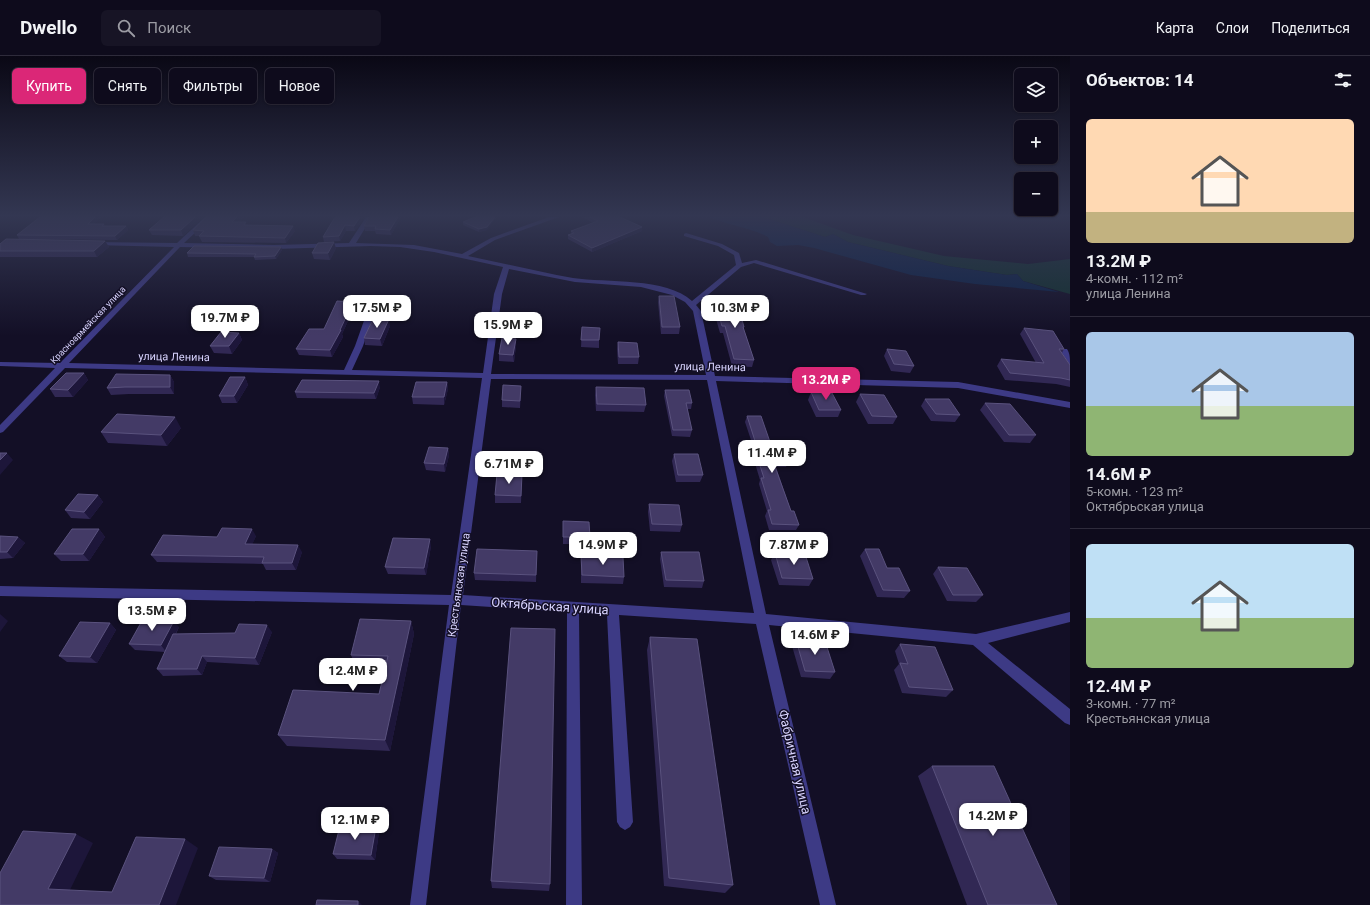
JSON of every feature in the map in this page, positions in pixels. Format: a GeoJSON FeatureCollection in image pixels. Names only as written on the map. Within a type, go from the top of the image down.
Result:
{"type":"FeatureCollection","features":[{"type":"Feature","properties":{"kind":"street","name":"Красноармейская улица"},"geometry":{"type":"LineString","coordinates":[[0,430],[168,257]]}},
{"type":"Feature","properties":{"kind":"street"},"geometry":{"type":"LineString","coordinates":[[461,257],[575,280],[651,286],[667,291],[693,304],[704,292],[723,280],[739,266],[754,261],[863,294]]}},
{"type":"Feature","properties":{"kind":"street"},"geometry":{"type":"LineString","coordinates":[[737,257],[739,266]]}},
{"type":"Feature","properties":{"kind":"street","name":"Крестьянская улица"},"geometry":{"type":"LineString","coordinates":[[418,905],[456,600],[488,376],[498,294],[507,266]]}},
{"type":"Feature","properties":{"kind":"street","name":"Фабричная улица"},"geometry":{"type":"LineString","coordinates":[[693,304],[697,311],[762,619],[828,905]]}},
{"type":"Feature","properties":{"kind":"street"},"geometry":{"type":"LineString","coordinates":[[347,372],[359,346],[369,317],[384,317]]}},
{"type":"Feature","properties":{"kind":"street"},"geometry":{"type":"LineString","coordinates":[[1064,351],[1070,362]]}},
{"type":"Feature","properties":{"kind":"street","name":"улица Ленина"},"geometry":{"type":"LineString","coordinates":[[0,364],[488,376],[712,378],[958,385],[1070,405]]}},
{"type":"Feature","properties":{"kind":"street","name":"Октябрьская улица"},"geometry":{"type":"LineString","coordinates":[[0,591],[456,600],[762,619],[976,640]]}},
{"type":"Feature","properties":{"kind":"street"},"geometry":{"type":"LineString","coordinates":[[573,607],[574,905]]}},
{"type":"Feature","properties":{"kind":"street"},"geometry":{"type":"LineString","coordinates":[[613,610],[625,822]]}},
{"type":"Feature","properties":{"kind":"street"},"geometry":{"type":"LineString","coordinates":[[976,640],[1070,617]]}},
{"type":"Feature","properties":{"kind":"street"},"geometry":{"type":"LineString","coordinates":[[976,640],[1070,718]]}},
{"type":"Feature","properties":{"kind":"green space"},"geometry":{"type":"Polygon","coordinates":[[[909,257],[951,257],[1028,264],[1070,259],[1070,294],[1023,281],[1017,274],[1007,275],[948,266],[909,257]]]}},
{"type":"Feature","properties":{"kind":"water"},"geometry":{"type":"Polygon","coordinates":[[[845,257],[909,257],[948,266],[1007,275],[1017,274],[1023,281],[1059,292],[975,284],[911,275],[845,257]]]}},
{"type":"Feature","properties":{"kind":"building"},"geometry":{"type":"Polygon","coordinates":[[[659,296],[674,296],[680,327],[662,327],[659,296]]]}},
{"type":"Feature","properties":{"kind":"building"},"geometry":{"type":"Polygon","coordinates":[[[724,298],[736,298],[743,327],[754,360],[734,359],[725,326],[722,326],[718,312],[724,298]]]}},
{"type":"Feature","properties":{"kind":"building"},"geometry":{"type":"Polygon","coordinates":[[[337,301],[353,302],[341,330],[330,350],[296,349],[309,329],[324,329],[337,301]]]}},
{"type":"Feature","properties":{"kind":"building"},"geometry":{"type":"Polygon","coordinates":[[[373,319],[389,319],[380,339],[364,338],[373,319]]]}},
{"type":"Feature","properties":{"kind":"building"},"geometry":{"type":"Polygon","coordinates":[[[582,327],[600,328],[599,340],[581,340],[582,327]]]}},
{"type":"Feature","properties":{"kind":"building"},"geometry":{"type":"Polygon","coordinates":[[[1024,328],[1053,331],[1064,349],[1059,349],[1070,365],[1070,380],[1010,373],[1001,359],[1044,363],[1024,328]]]}},
{"type":"Feature","properties":{"kind":"building"},"geometry":{"type":"Polygon","coordinates":[[[221,332],[239,333],[229,346],[210,346],[221,332]]]}},
{"type":"Feature","properties":{"kind":"building"},"geometry":{"type":"Polygon","coordinates":[[[502,338],[516,339],[513,355],[499,354],[502,338]]]}},
{"type":"Feature","properties":{"kind":"building"},"geometry":{"type":"Polygon","coordinates":[[[618,342],[637,343],[639,357],[619,357],[618,342]]]}},
{"type":"Feature","properties":{"kind":"building"},"geometry":{"type":"Polygon","coordinates":[[[887,349],[906,351],[914,366],[894,364],[887,349]]]}},
{"type":"Feature","properties":{"kind":"building"},"geometry":{"type":"Polygon","coordinates":[[[66,373],[84,373],[68,390],[50,389],[66,373]]]}},
{"type":"Feature","properties":{"kind":"building"},"geometry":{"type":"Polygon","coordinates":[[[116,374],[170,375],[170,387],[107,388],[116,374]]]}},
{"type":"Feature","properties":{"kind":"building"},"geometry":{"type":"Polygon","coordinates":[[[230,377],[245,377],[234,396],[219,396],[230,377]]]}},
{"type":"Feature","properties":{"kind":"building"},"geometry":{"type":"Polygon","coordinates":[[[302,380],[379,381],[374,393],[295,392],[302,380]]]}},
{"type":"Feature","properties":{"kind":"building"},"geometry":{"type":"Polygon","coordinates":[[[416,382],[447,382],[444,397],[412,397],[416,382]]]}},
{"type":"Feature","properties":{"kind":"building"},"geometry":{"type":"Polygon","coordinates":[[[503,385],[521,386],[520,401],[502,400],[503,385]]]}},
{"type":"Feature","properties":{"kind":"building"},"geometry":{"type":"Polygon","coordinates":[[[596,387],[644,388],[646,405],[597,404],[596,387]]]}},
{"type":"Feature","properties":{"kind":"building"},"geometry":{"type":"Polygon","coordinates":[[[665,390],[689,390],[692,403],[686,403],[692,430],[673,430],[665,390]]]}},
{"type":"Feature","properties":{"kind":"building"},"geometry":{"type":"Polygon","coordinates":[[[811,392],[832,393],[841,410],[819,410],[811,392]]]}},
{"type":"Feature","properties":{"kind":"building"},"geometry":{"type":"Polygon","coordinates":[[[860,394],[884,395],[897,417],[872,416],[860,394]]]}},
{"type":"Feature","properties":{"kind":"building"},"geometry":{"type":"Polygon","coordinates":[[[925,399],[949,399],[960,415],[936,414],[925,399]]]}},
{"type":"Feature","properties":{"kind":"building"},"geometry":{"type":"Polygon","coordinates":[[[985,403],[1010,404],[1036,435],[1009,435],[985,403]]]}},
{"type":"Feature","properties":{"kind":"building"},"geometry":{"type":"Polygon","coordinates":[[[117,414],[175,417],[161,435],[101,432],[117,414]]]}},
{"type":"Feature","properties":{"kind":"building"},"geometry":{"type":"Polygon","coordinates":[[[747,416],[761,416],[771,445],[783,445],[789,461],[773,461],[791,511],[794,511],[799,525],[772,524],[768,510],[771,510],[761,478],[764,478],[753,444],[756,444],[747,416]]]}},
{"type":"Feature","properties":{"kind":"building"},"geometry":{"type":"Polygon","coordinates":[[[429,447],[448,448],[444,464],[424,463],[429,447]]]}},
{"type":"Feature","properties":{"kind":"building"},"geometry":{"type":"Polygon","coordinates":[[[0,453],[7,453],[0,460],[0,453]]]}},
{"type":"Feature","properties":{"kind":"building"},"geometry":{"type":"Polygon","coordinates":[[[674,454],[698,454],[703,475],[678,475],[674,454]]]}},
{"type":"Feature","properties":{"kind":"building"},"geometry":{"type":"Polygon","coordinates":[[[497,474],[522,474],[521,496],[495,495],[497,474]]]}},
{"type":"Feature","properties":{"kind":"building"},"geometry":{"type":"Polygon","coordinates":[[[78,494],[98,495],[84,512],[65,510],[78,494]]]}},
{"type":"Feature","properties":{"kind":"building"},"geometry":{"type":"Polygon","coordinates":[[[649,504],[679,505],[682,525],[652,524],[649,504]]]}},
{"type":"Feature","properties":{"kind":"building"},"geometry":{"type":"Polygon","coordinates":[[[563,521],[589,522],[590,537],[563,537],[563,521]]]}},
{"type":"Feature","properties":{"kind":"building"},"geometry":{"type":"Polygon","coordinates":[[[222,528],[252,529],[245,544],[298,545],[292,563],[262,563],[264,557],[151,555],[163,535],[217,537],[222,528]]]}},
{"type":"Feature","properties":{"kind":"building"},"geometry":{"type":"Polygon","coordinates":[[[72,529],[99,529],[83,554],[54,554],[72,529]]]}},
{"type":"Feature","properties":{"kind":"building"},"geometry":{"type":"Polygon","coordinates":[[[0,536],[18,537],[7,552],[0,552],[0,536]]]}},
{"type":"Feature","properties":{"kind":"building"},"geometry":{"type":"Polygon","coordinates":[[[393,538],[430,539],[424,568],[385,567],[393,538]]]}},
{"type":"Feature","properties":{"kind":"building"},"geometry":{"type":"Polygon","coordinates":[[[477,549],[537,551],[536,575],[474,573],[477,549]]]}},
{"type":"Feature","properties":{"kind":"building"},"geometry":{"type":"Polygon","coordinates":[[[865,549],[879,549],[887,568],[899,568],[910,591],[883,590],[865,549]]]}},
{"type":"Feature","properties":{"kind":"building"},"geometry":{"type":"Polygon","coordinates":[[[661,552],[699,552],[704,581],[666,580],[661,552]]]}},
{"type":"Feature","properties":{"kind":"building"},"geometry":{"type":"Polygon","coordinates":[[[775,553],[805,554],[813,579],[782,578],[775,553]]]}},
{"type":"Feature","properties":{"kind":"building"},"geometry":{"type":"Polygon","coordinates":[[[581,556],[623,557],[624,577],[582,575],[581,556]]]}},
{"type":"Feature","properties":{"kind":"building"},"geometry":{"type":"Polygon","coordinates":[[[938,567],[967,568],[983,595],[953,595],[938,567]]]}},
{"type":"Feature","properties":{"kind":"building"},"geometry":{"type":"Polygon","coordinates":[[[143,619],[174,621],[161,645],[129,644],[143,619]]]}},
{"type":"Feature","properties":{"kind":"building"},"geometry":{"type":"Polygon","coordinates":[[[360,619],[411,621],[385,740],[278,735],[293,690],[379,694],[388,656],[351,655],[360,619]]]}},
{"type":"Feature","properties":{"kind":"building"},"geometry":{"type":"Polygon","coordinates":[[[80,622],[110,623],[90,657],[59,656],[80,622]]]}},
{"type":"Feature","properties":{"kind":"building"},"geometry":{"type":"Polygon","coordinates":[[[239,624],[267,625],[255,658],[202,656],[197,669],[157,669],[173,634],[235,633],[239,624]]]}},
{"type":"Feature","properties":{"kind":"building"},"geometry":{"type":"Polygon","coordinates":[[[511,628],[555,629],[550,884],[491,881],[511,628]]]}},
{"type":"Feature","properties":{"kind":"building"},"geometry":{"type":"Polygon","coordinates":[[[650,637],[697,639],[733,885],[669,878],[650,637]]]}},
{"type":"Feature","properties":{"kind":"building"},"geometry":{"type":"Polygon","coordinates":[[[796,640],[825,641],[835,672],[805,671],[796,640]]]}},
{"type":"Feature","properties":{"kind":"building"},"geometry":{"type":"Polygon","coordinates":[[[900,644],[935,647],[953,690],[909,687],[900,663],[908,664],[900,644]]]}},
{"type":"Feature","properties":{"kind":"building"},"geometry":{"type":"Polygon","coordinates":[[[932,766],[994,766],[1057,905],[988,905],[932,766]]]}},
{"type":"Feature","properties":{"kind":"building"},"geometry":{"type":"Polygon","coordinates":[[[340,826],[376,827],[371,855],[333,854],[340,826]]]}},
{"type":"Feature","properties":{"kind":"building"},"geometry":{"type":"Polygon","coordinates":[[[23,831],[76,834],[48,889],[112,892],[136,837],[185,839],[159,905],[0,905],[0,873],[23,831]]]}},
{"type":"Feature","properties":{"kind":"building"},"geometry":{"type":"Polygon","coordinates":[[[219,847],[272,849],[264,878],[209,876],[219,847]]]}},
{"type":"Feature","properties":{"kind":"building"},"geometry":{"type":"Polygon","coordinates":[[[317,900],[358,901],[358,905],[316,905],[317,900]]]}}]}
